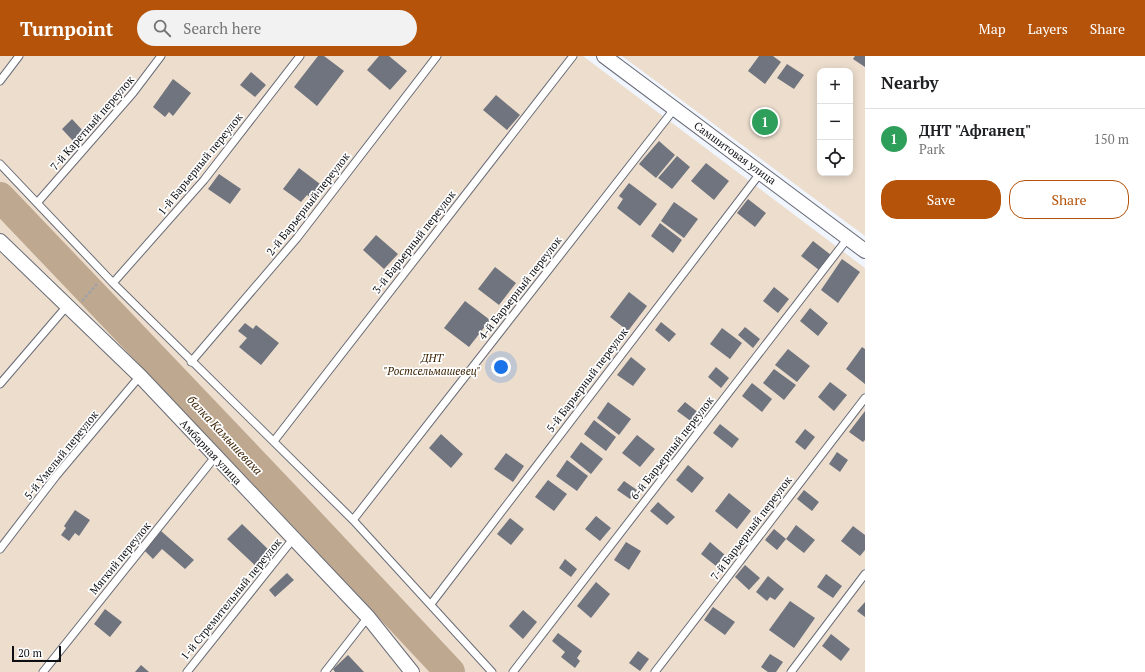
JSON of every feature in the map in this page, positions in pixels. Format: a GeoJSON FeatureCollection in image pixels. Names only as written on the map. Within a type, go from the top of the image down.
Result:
{"type":"FeatureCollection","features":[{"type":"Feature","properties":{"kind":"street","name":"Самшитовая улица"},"geometry":{"type":"LineString","coordinates":[[604,56],[865,251]]}},
{"type":"Feature","properties":{"kind":"street","name":"Амбарная улица"},"geometry":{"type":"LineString","coordinates":[[0,241],[140,376],[368,618],[412,672]]}},
{"type":"Feature","properties":{"kind":"lane"},"geometry":{"type":"LineString","coordinates":[[0,80],[20,56]]}},
{"type":"Feature","properties":{"kind":"lane","name":"7-й Каретный переулок"},"geometry":{"type":"LineString","coordinates":[[37,203],[133,93],[161,56]]}},
{"type":"Feature","properties":{"kind":"lane","name":"1-й Барьерный переулок"},"geometry":{"type":"LineString","coordinates":[[113,283],[204,180],[300,56]]}},
{"type":"Feature","properties":{"kind":"lane","name":"2-й Барьерный переулок"},"geometry":{"type":"LineString","coordinates":[[191,362],[297,238],[437,56]]}},
{"type":"Feature","properties":{"kind":"lane","name":"3-й Барьерный переулок"},"geometry":{"type":"LineString","coordinates":[[274,441],[572,56]]}},
{"type":"Feature","properties":{"kind":"lane","name":"4-й Барьерный переулок"},"geometry":{"type":"LineString","coordinates":[[353,520],[675,108]]}},
{"type":"Feature","properties":{"kind":"lane"},"geometry":{"type":"LineString","coordinates":[[0,164],[113,283],[191,362],[274,441],[353,520],[492,672]]}},
{"type":"Feature","properties":{"kind":"lane","name":"5-й Барьерный переулок"},"geometry":{"type":"LineString","coordinates":[[431,604],[761,172]]}},
{"type":"Feature","properties":{"kind":"lane","name":"6-й Барьерный переулок"},"geometry":{"type":"LineString","coordinates":[[513,672],[848,238]]}},
{"type":"Feature","properties":{"kind":"lane"},"geometry":{"type":"LineString","coordinates":[[0,384],[70,308]]}},
{"type":"Feature","properties":{"kind":"lane","name":"5-й Умелый переулок"},"geometry":{"type":"LineString","coordinates":[[0,549],[56,476],[140,376]]}},
{"type":"Feature","properties":{"kind":"lane","name":"7-й Барьерный переулок"},"geometry":{"type":"LineString","coordinates":[[655,672],[865,398]]}},
{"type":"Feature","properties":{"kind":"lane","name":"Мягкий переулок"},"geometry":{"type":"LineString","coordinates":[[43,672],[215,457]]}},
{"type":"Feature","properties":{"kind":"lane","name":"1-й Стремительный переулок"},"geometry":{"type":"LineString","coordinates":[[187,672],[293,539]]}},
{"type":"Feature","properties":{"kind":"lane"},"geometry":{"type":"LineString","coordinates":[[791,672],[865,574]]}},
{"type":"Feature","properties":{"kind":"lane"},"geometry":{"type":"LineString","coordinates":[[325,672],[368,618]]}},
{"type":"Feature","properties":{"kind":"path"},"geometry":{"type":"LineString","coordinates":[[70,308],[106,274]]}},
{"type":"Feature","properties":{"kind":"green space","name":"ДНТ \"Ростсельмашевец\""},"geometry":{"type":"Polygon","coordinates":[[[0,56],[583,56],[865,268],[865,672],[0,672],[0,56]]]}},
{"type":"Feature","properties":{"kind":"green space"},"geometry":{"type":"Polygon","coordinates":[[[622,56],[865,56],[865,236],[622,56]]]}},
{"type":"Feature","properties":{"kind":"building"},"geometry":{"type":"Polygon","coordinates":[[[318,56],[324,56],[344,71],[317,106],[294,87],[318,56]]]}},
{"type":"Feature","properties":{"kind":"building"},"geometry":{"type":"Polygon","coordinates":[[[379,56],[389,56],[407,71],[390,90],[367,70],[379,56]]]}},
{"type":"Feature","properties":{"kind":"building"},"geometry":{"type":"Polygon","coordinates":[[[759,56],[773,56],[781,62],[765,84],[748,71],[759,56]]]}},
{"type":"Feature","properties":{"kind":"building"},"geometry":{"type":"Polygon","coordinates":[[[855,56],[865,56],[865,67],[853,59],[855,56]]]}},
{"type":"Feature","properties":{"kind":"building"},"geometry":{"type":"Polygon","coordinates":[[[787,64],[804,75],[794,89],[777,78],[787,64]]]}},
{"type":"Feature","properties":{"kind":"building"},"geometry":{"type":"Polygon","coordinates":[[[251,72],[266,85],[255,97],[240,85],[251,72]]]}},
{"type":"Feature","properties":{"kind":"building"},"geometry":{"type":"Polygon","coordinates":[[[173,79],[191,93],[173,116],[169,112],[165,117],[153,107],[173,79]]]}},
{"type":"Feature","properties":{"kind":"building"},"geometry":{"type":"Polygon","coordinates":[[[496,95],[520,115],[507,130],[483,110],[496,95]]]}},
{"type":"Feature","properties":{"kind":"building"},"geometry":{"type":"Polygon","coordinates":[[[72,119],[84,132],[74,142],[62,129],[72,119]]]}},
{"type":"Feature","properties":{"kind":"building"},"geometry":{"type":"Polygon","coordinates":[[[659,141],[675,155],[656,178],[639,164],[659,141]]]}},
{"type":"Feature","properties":{"kind":"building"},"geometry":{"type":"Polygon","coordinates":[[[677,156],[690,167],[672,189],[658,178],[677,156]]]}},
{"type":"Feature","properties":{"kind":"building"},"geometry":{"type":"Polygon","coordinates":[[[706,163],[729,181],[714,200],[691,181],[706,163]]]}},
{"type":"Feature","properties":{"kind":"building"},"geometry":{"type":"Polygon","coordinates":[[[299,168],[324,187],[314,200],[307,195],[301,202],[283,189],[299,168]]]}},
{"type":"Feature","properties":{"kind":"building"},"geometry":{"type":"Polygon","coordinates":[[[219,174],[241,189],[230,204],[208,189],[219,174]]]}},
{"type":"Feature","properties":{"kind":"building"},"geometry":{"type":"Polygon","coordinates":[[[629,183],[657,204],[640,226],[617,208],[623,199],[619,196],[629,183]]]}},
{"type":"Feature","properties":{"kind":"building"},"geometry":{"type":"Polygon","coordinates":[[[748,199],[766,213],[755,227],[737,213],[748,199]]]}},
{"type":"Feature","properties":{"kind":"building"},"geometry":{"type":"Polygon","coordinates":[[[674,202],[698,219],[684,238],[661,221],[674,202]]]}},
{"type":"Feature","properties":{"kind":"building"},"geometry":{"type":"Polygon","coordinates":[[[660,223],[682,240],[673,253],[651,236],[660,223]]]}},
{"type":"Feature","properties":{"kind":"building"},"geometry":{"type":"Polygon","coordinates":[[[376,235],[398,254],[384,269],[363,250],[376,235]]]}},
{"type":"Feature","properties":{"kind":"building"},"geometry":{"type":"Polygon","coordinates":[[[813,241],[831,255],[819,270],[801,256],[813,241]]]}},
{"type":"Feature","properties":{"kind":"building"},"geometry":{"type":"Polygon","coordinates":[[[842,259],[860,272],[838,303],[821,290],[842,259]]]}},
{"type":"Feature","properties":{"kind":"building"},"geometry":{"type":"Polygon","coordinates":[[[495,267],[516,283],[499,305],[478,289],[495,267]]]}},
{"type":"Feature","properties":{"kind":"building"},"geometry":{"type":"Polygon","coordinates":[[[774,287],[789,299],[778,313],[763,301],[774,287]]]}},
{"type":"Feature","properties":{"kind":"building"},"geometry":{"type":"Polygon","coordinates":[[[629,292],[647,306],[628,331],[610,317],[629,292]]]}},
{"type":"Feature","properties":{"kind":"building"},"geometry":{"type":"Polygon","coordinates":[[[465,301],[490,320],[469,347],[444,328],[465,301]]]}},
{"type":"Feature","properties":{"kind":"building"},"geometry":{"type":"Polygon","coordinates":[[[810,308],[828,323],[818,336],[800,321],[810,308]]]}},
{"type":"Feature","properties":{"kind":"building"},"geometry":{"type":"Polygon","coordinates":[[[661,322],[676,334],[669,342],[655,330],[661,322]]]}},
{"type":"Feature","properties":{"kind":"building"},"geometry":{"type":"Polygon","coordinates":[[[245,323],[253,329],[256,325],[279,343],[261,365],[239,347],[247,338],[238,331],[245,323]]]}},
{"type":"Feature","properties":{"kind":"building"},"geometry":{"type":"Polygon","coordinates":[[[745,327],[760,339],[753,348],[738,335],[745,327]]]}},
{"type":"Feature","properties":{"kind":"building"},"geometry":{"type":"Polygon","coordinates":[[[722,328],[742,343],[730,359],[710,344],[722,328]]]}},
{"type":"Feature","properties":{"kind":"building"},"geometry":{"type":"Polygon","coordinates":[[[862,347],[865,349],[865,384],[846,369],[862,347]]]}},
{"type":"Feature","properties":{"kind":"building"},"geometry":{"type":"Polygon","coordinates":[[[788,349],[810,366],[797,382],[775,365],[788,349]]]}},
{"type":"Feature","properties":{"kind":"building"},"geometry":{"type":"Polygon","coordinates":[[[631,357],[646,369],[633,386],[617,375],[631,357]]]}},
{"type":"Feature","properties":{"kind":"building"},"geometry":{"type":"Polygon","coordinates":[[[716,367],[729,378],[721,388],[708,377],[716,367]]]}},
{"type":"Feature","properties":{"kind":"building"},"geometry":{"type":"Polygon","coordinates":[[[774,369],[796,385],[784,400],[763,383],[774,369]]]}},
{"type":"Feature","properties":{"kind":"building"},"geometry":{"type":"Polygon","coordinates":[[[830,382],[847,395],[834,411],[818,397],[830,382]]]}},
{"type":"Feature","properties":{"kind":"building"},"geometry":{"type":"Polygon","coordinates":[[[752,383],[772,399],[762,412],[742,396],[752,383]]]}},
{"type":"Feature","properties":{"kind":"building"},"geometry":{"type":"Polygon","coordinates":[[[608,402],[631,419],[619,435],[597,418],[608,402]]]}},
{"type":"Feature","properties":{"kind":"building"},"geometry":{"type":"Polygon","coordinates":[[[685,402],[699,413],[692,422],[677,411],[685,402]]]}},
{"type":"Feature","properties":{"kind":"building"},"geometry":{"type":"Polygon","coordinates":[[[865,411],[865,440],[863,442],[849,432],[865,411]]]}},
{"type":"Feature","properties":{"kind":"building"},"geometry":{"type":"Polygon","coordinates":[[[594,420],[616,437],[606,451],[584,434],[594,420]]]}},
{"type":"Feature","properties":{"kind":"building"},"geometry":{"type":"Polygon","coordinates":[[[720,424],[739,439],[732,448],[713,433],[720,424]]]}},
{"type":"Feature","properties":{"kind":"building"},"geometry":{"type":"Polygon","coordinates":[[[805,429],[815,437],[805,450],[795,442],[805,429]]]}},
{"type":"Feature","properties":{"kind":"building"},"geometry":{"type":"Polygon","coordinates":[[[441,434],[463,454],[451,468],[429,448],[441,434]]]}},
{"type":"Feature","properties":{"kind":"building"},"geometry":{"type":"Polygon","coordinates":[[[637,435],[655,449],[640,467],[622,453],[637,435]]]}},
{"type":"Feature","properties":{"kind":"building"},"geometry":{"type":"Polygon","coordinates":[[[581,442],[603,459],[591,474],[570,457],[581,442]]]}},
{"type":"Feature","properties":{"kind":"building"},"geometry":{"type":"Polygon","coordinates":[[[837,452],[848,460],[840,472],[829,464],[837,452]]]}},
{"type":"Feature","properties":{"kind":"building"},"geometry":{"type":"Polygon","coordinates":[[[506,453],[524,466],[513,482],[494,469],[506,453]]]}},
{"type":"Feature","properties":{"kind":"building"},"geometry":{"type":"Polygon","coordinates":[[[567,460],[588,476],[577,491],[556,476],[567,460]]]}},
{"type":"Feature","properties":{"kind":"building"},"geometry":{"type":"Polygon","coordinates":[[[688,465],[704,478],[692,493],[676,480],[688,465]]]}},
{"type":"Feature","properties":{"kind":"building"},"geometry":{"type":"Polygon","coordinates":[[[548,480],[567,494],[554,511],[535,497],[548,480]]]}},
{"type":"Feature","properties":{"kind":"building"},"geometry":{"type":"Polygon","coordinates":[[[624,481],[637,490],[630,499],[617,490],[624,481]]]}},
{"type":"Feature","properties":{"kind":"building"},"geometry":{"type":"Polygon","coordinates":[[[804,490],[819,502],[812,511],[797,499],[804,490]]]}},
{"type":"Feature","properties":{"kind":"building"},"geometry":{"type":"Polygon","coordinates":[[[729,493],[751,511],[737,529],[715,511],[729,493]]]}},
{"type":"Feature","properties":{"kind":"building"},"geometry":{"type":"Polygon","coordinates":[[[658,502],[675,517],[667,525],[650,511],[658,502]]]}},
{"type":"Feature","properties":{"kind":"building"},"geometry":{"type":"Polygon","coordinates":[[[75,510],[90,520],[79,536],[75,533],[69,541],[61,535],[66,528],[64,526],[75,510]]]}},
{"type":"Feature","properties":{"kind":"building"},"geometry":{"type":"Polygon","coordinates":[[[596,516],[611,528],[600,541],[585,529],[596,516]]]}},
{"type":"Feature","properties":{"kind":"building"},"geometry":{"type":"Polygon","coordinates":[[[510,518],[524,529],[511,545],[497,534],[510,518]]]}},
{"type":"Feature","properties":{"kind":"building"},"geometry":{"type":"Polygon","coordinates":[[[242,524],[273,554],[259,569],[227,539],[242,524]]]}},
{"type":"Feature","properties":{"kind":"building"},"geometry":{"type":"Polygon","coordinates":[[[796,525],[815,540],[804,553],[786,539],[796,525]]]}},
{"type":"Feature","properties":{"kind":"building"},"geometry":{"type":"Polygon","coordinates":[[[853,526],[865,535],[865,550],[860,556],[841,541],[853,526]]]}},
{"type":"Feature","properties":{"kind":"building"},"geometry":{"type":"Polygon","coordinates":[[[774,529],[786,539],[777,550],[765,540],[774,529]]]}},
{"type":"Feature","properties":{"kind":"building"},"geometry":{"type":"Polygon","coordinates":[[[161,531],[194,560],[185,569],[162,549],[153,559],[144,550],[161,531]]]}},
{"type":"Feature","properties":{"kind":"building"},"geometry":{"type":"Polygon","coordinates":[[[626,542],[641,551],[629,570],[614,560],[626,542]]]}},
{"type":"Feature","properties":{"kind":"building"},"geometry":{"type":"Polygon","coordinates":[[[710,542],[725,555],[716,566],[701,554],[710,542]]]}},
{"type":"Feature","properties":{"kind":"building"},"geometry":{"type":"Polygon","coordinates":[[[565,559],[577,569],[571,577],[559,568],[565,559]]]}},
{"type":"Feature","properties":{"kind":"building"},"geometry":{"type":"Polygon","coordinates":[[[745,565],[760,578],[749,590],[735,577],[745,565]]]}},
{"type":"Feature","properties":{"kind":"building"},"geometry":{"type":"Polygon","coordinates":[[[287,573],[294,580],[275,597],[269,590],[287,573]]]}},
{"type":"Feature","properties":{"kind":"building"},"geometry":{"type":"Polygon","coordinates":[[[826,574],[842,586],[833,598],[817,587],[826,574]]]}},
{"type":"Feature","properties":{"kind":"building"},"geometry":{"type":"Polygon","coordinates":[[[768,576],[784,589],[775,600],[770,597],[767,601],[756,592],[768,576]]]}},
{"type":"Feature","properties":{"kind":"building"},"geometry":{"type":"Polygon","coordinates":[[[596,582],[610,594],[591,618],[577,606],[596,582]]]}},
{"type":"Feature","properties":{"kind":"building"},"geometry":{"type":"Polygon","coordinates":[[[790,601],[815,618],[794,648],[769,630],[790,601]]]}},
{"type":"Feature","properties":{"kind":"building"},"geometry":{"type":"Polygon","coordinates":[[[865,602],[865,617],[857,611],[865,602]]]}},
{"type":"Feature","properties":{"kind":"building"},"geometry":{"type":"Polygon","coordinates":[[[713,607],[735,622],[725,635],[704,620],[713,607]]]}},
{"type":"Feature","properties":{"kind":"building"},"geometry":{"type":"Polygon","coordinates":[[[105,609],[122,622],[110,637],[94,624],[105,609]]]}},
{"type":"Feature","properties":{"kind":"building"},"geometry":{"type":"Polygon","coordinates":[[[523,610],[537,622],[523,639],[509,626],[523,610]]]}},
{"type":"Feature","properties":{"kind":"building"},"geometry":{"type":"Polygon","coordinates":[[[558,633],[582,651],[577,658],[580,661],[575,668],[561,657],[565,652],[552,641],[558,633]]]}},
{"type":"Feature","properties":{"kind":"building"},"geometry":{"type":"Polygon","coordinates":[[[831,634],[850,649],[841,661],[822,646],[831,634]]]}},
{"type":"Feature","properties":{"kind":"building"},"geometry":{"type":"Polygon","coordinates":[[[638,651],[649,659],[640,671],[629,663],[638,651]]]}},
{"type":"Feature","properties":{"kind":"building"},"geometry":{"type":"Polygon","coordinates":[[[770,654],[783,662],[776,672],[768,672],[761,667],[770,654]]]}},
{"type":"Feature","properties":{"kind":"building"},"geometry":{"type":"Polygon","coordinates":[[[348,655],[364,672],[335,672],[333,669],[348,655]]]}},
{"type":"Feature","properties":{"kind":"building"},"geometry":{"type":"Polygon","coordinates":[[[141,665],[149,672],[135,672],[141,665]]]}},
{"type":"Feature","properties":{"kind":"waterway","name":"балка Камышеваха"},"geometry":{"type":"LineString","coordinates":[[0,197],[285,496],[450,672]]}},
{"type":"Feature","properties":{"kind":"place","name":"ДНТ \"Афганец\""},"geometry":{"type":"Point","coordinates":[765,122]}}]}
